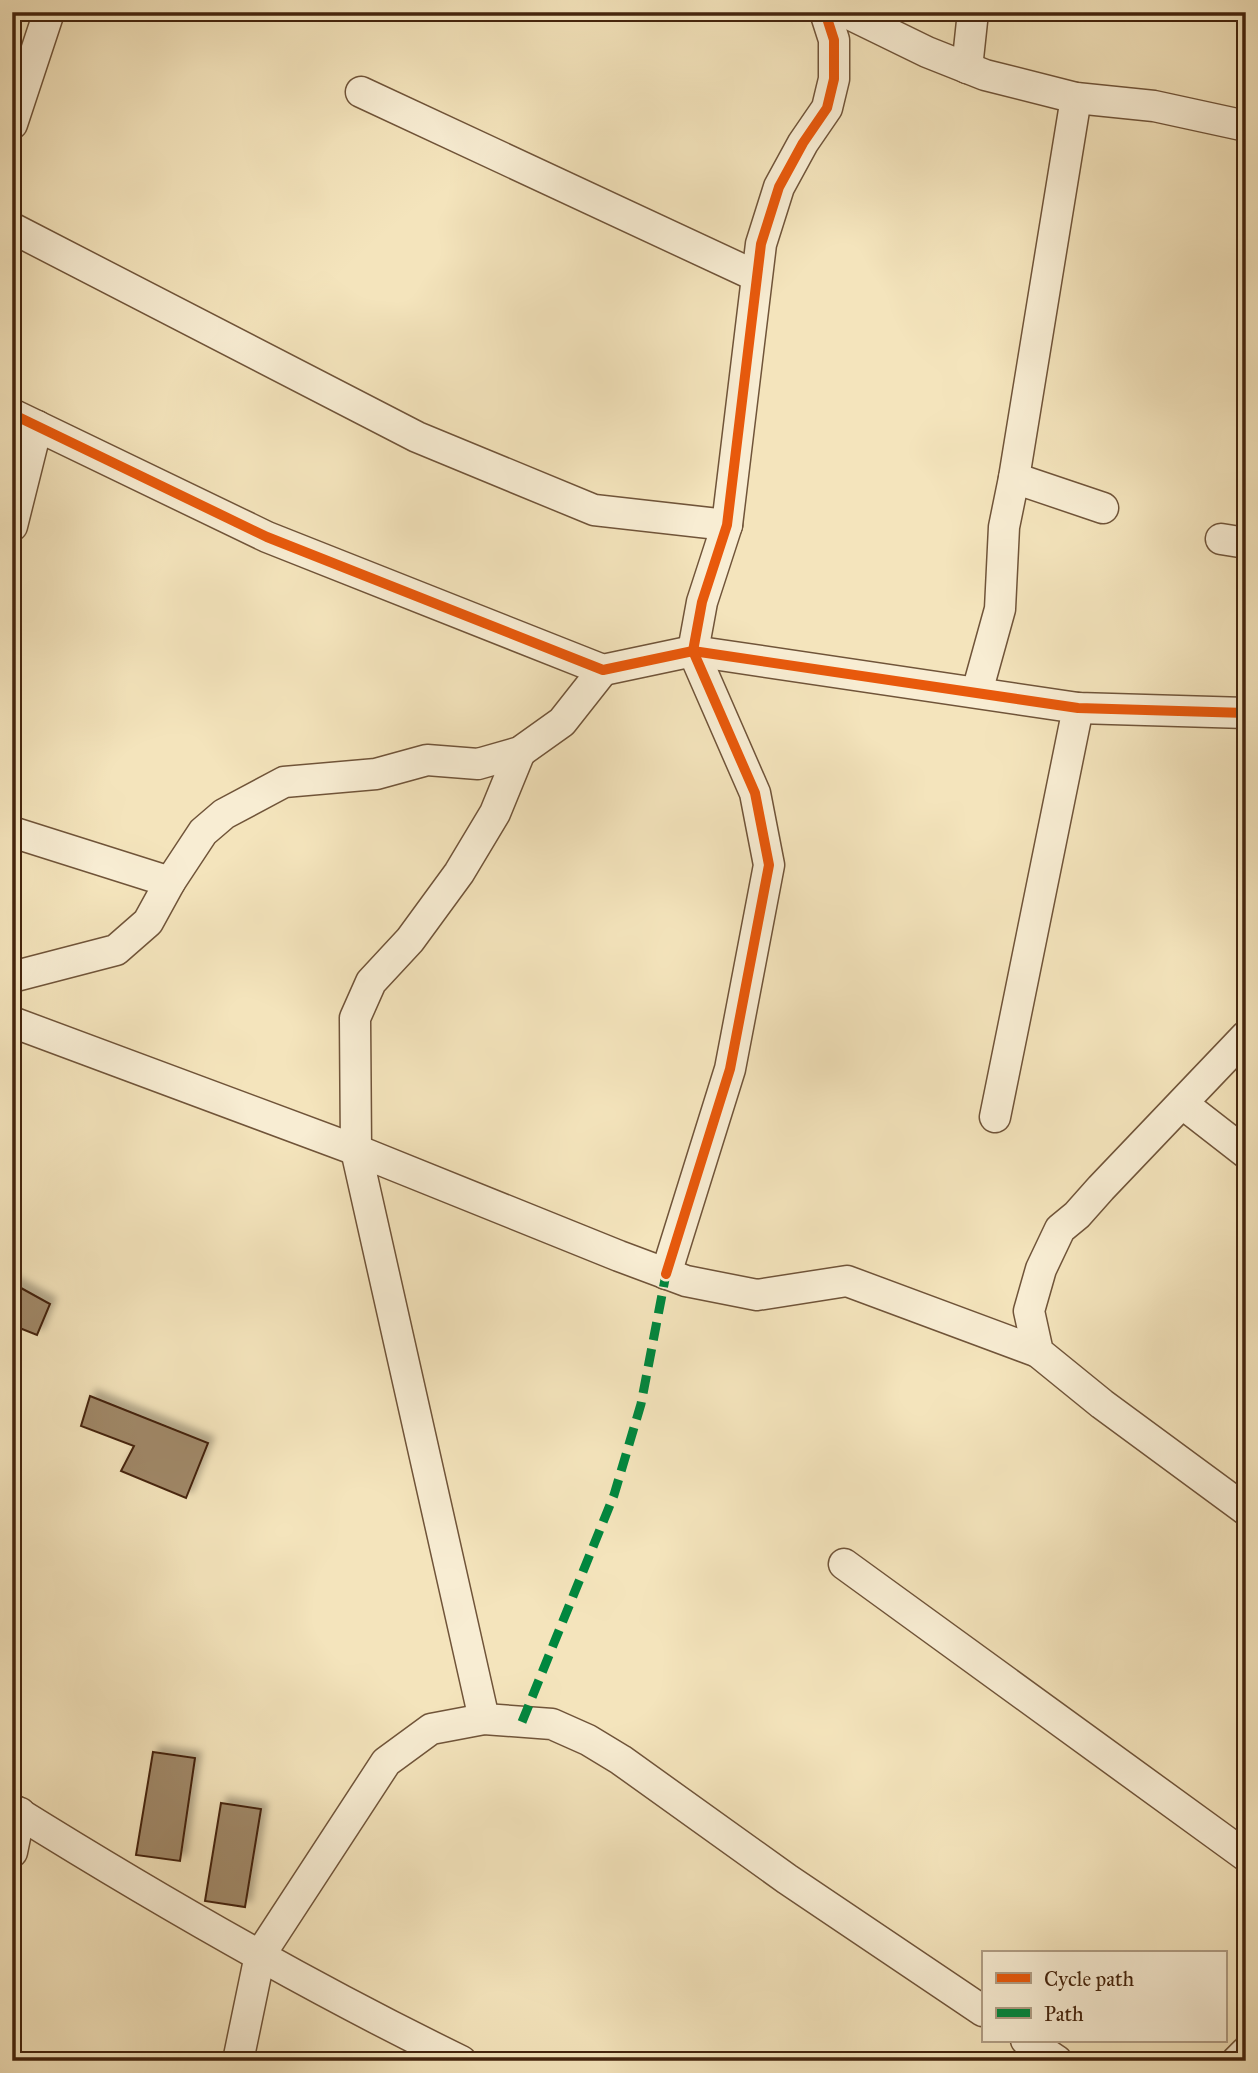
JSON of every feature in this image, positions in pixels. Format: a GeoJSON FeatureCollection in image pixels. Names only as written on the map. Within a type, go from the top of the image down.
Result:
{"type":"FeatureCollection","features":[{"type":"Feature","properties":{"kind":"street"},"geometry":{"type":"LineString","coordinates":[[12,124],[49,12]]}},
{"type":"Feature","properties":{"kind":"street"},"geometry":{"type":"LineString","coordinates":[[666,1274],[730,1069],[769,865],[754,793],[693,651],[702,602],[727,525],[761,244],[779,187],[803,143],[827,108],[834,79],[834,40],[825,12]]}},
{"type":"Feature","properties":{"kind":"street"},"geometry":{"type":"LineString","coordinates":[[845,12],[927,52],[985,75],[1076,98],[1154,106],[1246,127]]}},
{"type":"Feature","properties":{"kind":"street"},"geometry":{"type":"LineString","coordinates":[[967,68],[973,12]]}},
{"type":"Feature","properties":{"kind":"street"},"geometry":{"type":"LineString","coordinates":[[361,92],[757,276]]}},
{"type":"Feature","properties":{"kind":"street"},"geometry":{"type":"LineString","coordinates":[[977,692],[1000,608],[1004,527],[1076,98]]}},
{"type":"Feature","properties":{"kind":"street"},"geometry":{"type":"LineString","coordinates":[[12,228],[416,437],[594,510],[727,525]]}},
{"type":"Feature","properties":{"kind":"street"},"geometry":{"type":"LineString","coordinates":[[12,526],[25,420],[267,537],[603,670],[693,651],[1078,708],[1246,713]]}},
{"type":"Feature","properties":{"kind":"street"},"geometry":{"type":"LineString","coordinates":[[1014,478],[1103,508]]}},
{"type":"Feature","properties":{"kind":"street"},"geometry":{"type":"LineString","coordinates":[[12,977],[116,950],[148,922],[203,832],[224,814],[284,782],[376,774],[427,760],[478,764],[520,752],[562,722],[603,670]]}},
{"type":"Feature","properties":{"kind":"street"},"geometry":{"type":"LineString","coordinates":[[995,1117],[1078,708]]}},
{"type":"Feature","properties":{"kind":"street"},"geometry":{"type":"LineString","coordinates":[[484,1719],[356,1150],[355,1018],[371,982],[410,940],[459,873],[495,813],[520,752]]}},
{"type":"Feature","properties":{"kind":"street"},"geometry":{"type":"LineString","coordinates":[[12,832],[170,882]]}},
{"type":"Feature","properties":{"kind":"street"},"geometry":{"type":"LineString","coordinates":[[12,1022],[356,1150],[685,1281],[757,1295],[847,1281],[1038,1352],[1102,1404],[1246,1510]]}},
{"type":"Feature","properties":{"kind":"street"},"geometry":{"type":"LineString","coordinates":[[1038,1352],[1029,1311],[1041,1269],[1060,1229],[1077,1215],[1246,1036]]}},
{"type":"Feature","properties":{"kind":"street"},"geometry":{"type":"LineString","coordinates":[[1182,1104],[1246,1153]]}},
{"type":"Feature","properties":{"kind":"street"},"geometry":{"type":"LineString","coordinates":[[844,1564],[1246,1856]]}},
{"type":"Feature","properties":{"kind":"street"},"geometry":{"type":"LineString","coordinates":[[238,2061],[260,1955],[386,1762],[431,1729],[484,1719],[552,1724],[588,1740],[621,1760],[787,1879],[982,2010]]}},
{"type":"Feature","properties":{"kind":"street"},"geometry":{"type":"LineString","coordinates":[[12,1852],[16,1811],[260,1955],[461,2061]]}},
{"type":"Feature","properties":{"kind":"street"},"geometry":{"type":"LineString","coordinates":[[1029,2042],[1057,2061]]}},
{"type":"Feature","properties":{"kind":"street"},"geometry":{"type":"LineString","coordinates":[[1237,2061],[1246,2052]]}},
{"type":"Feature","properties":{"kind":"building"},"geometry":{"type":"Polygon","coordinates":[[[12,1283],[50,1304],[37,1335],[12,1325],[12,1283]]]}},
{"type":"Feature","properties":{"kind":"building"},"geometry":{"type":"Polygon","coordinates":[[[90,1396],[208,1443],[186,1498],[121,1471],[134,1446],[81,1426],[90,1396]]]}},
{"type":"Feature","properties":{"kind":"building"},"geometry":{"type":"Polygon","coordinates":[[[153,1752],[195,1758],[180,1861],[136,1855],[153,1752]]]}},
{"type":"Feature","properties":{"kind":"building"},"geometry":{"type":"Polygon","coordinates":[[[221,1803],[261,1809],[245,1907],[205,1901],[221,1803]]]}},
{"type":"Feature","properties":{"kind":"marked path"},"geometry":{"type":"LineString","coordinates":[[522,1722],[614,1495],[641,1404],[666,1274]]}},
{"type":"Feature","properties":{"kind":"cycle path"},"geometry":{"type":"LineString","coordinates":[[666,1274],[730,1069],[769,865],[755,793],[693,651],[702,602],[727,525],[761,244],[779,187],[803,143],[827,108],[834,79],[834,40],[825,12]]}},
{"type":"Feature","properties":{"kind":"cycle path"},"geometry":{"type":"LineString","coordinates":[[12,414],[267,537],[603,670],[693,651],[1078,708],[1246,713]]}}]}
